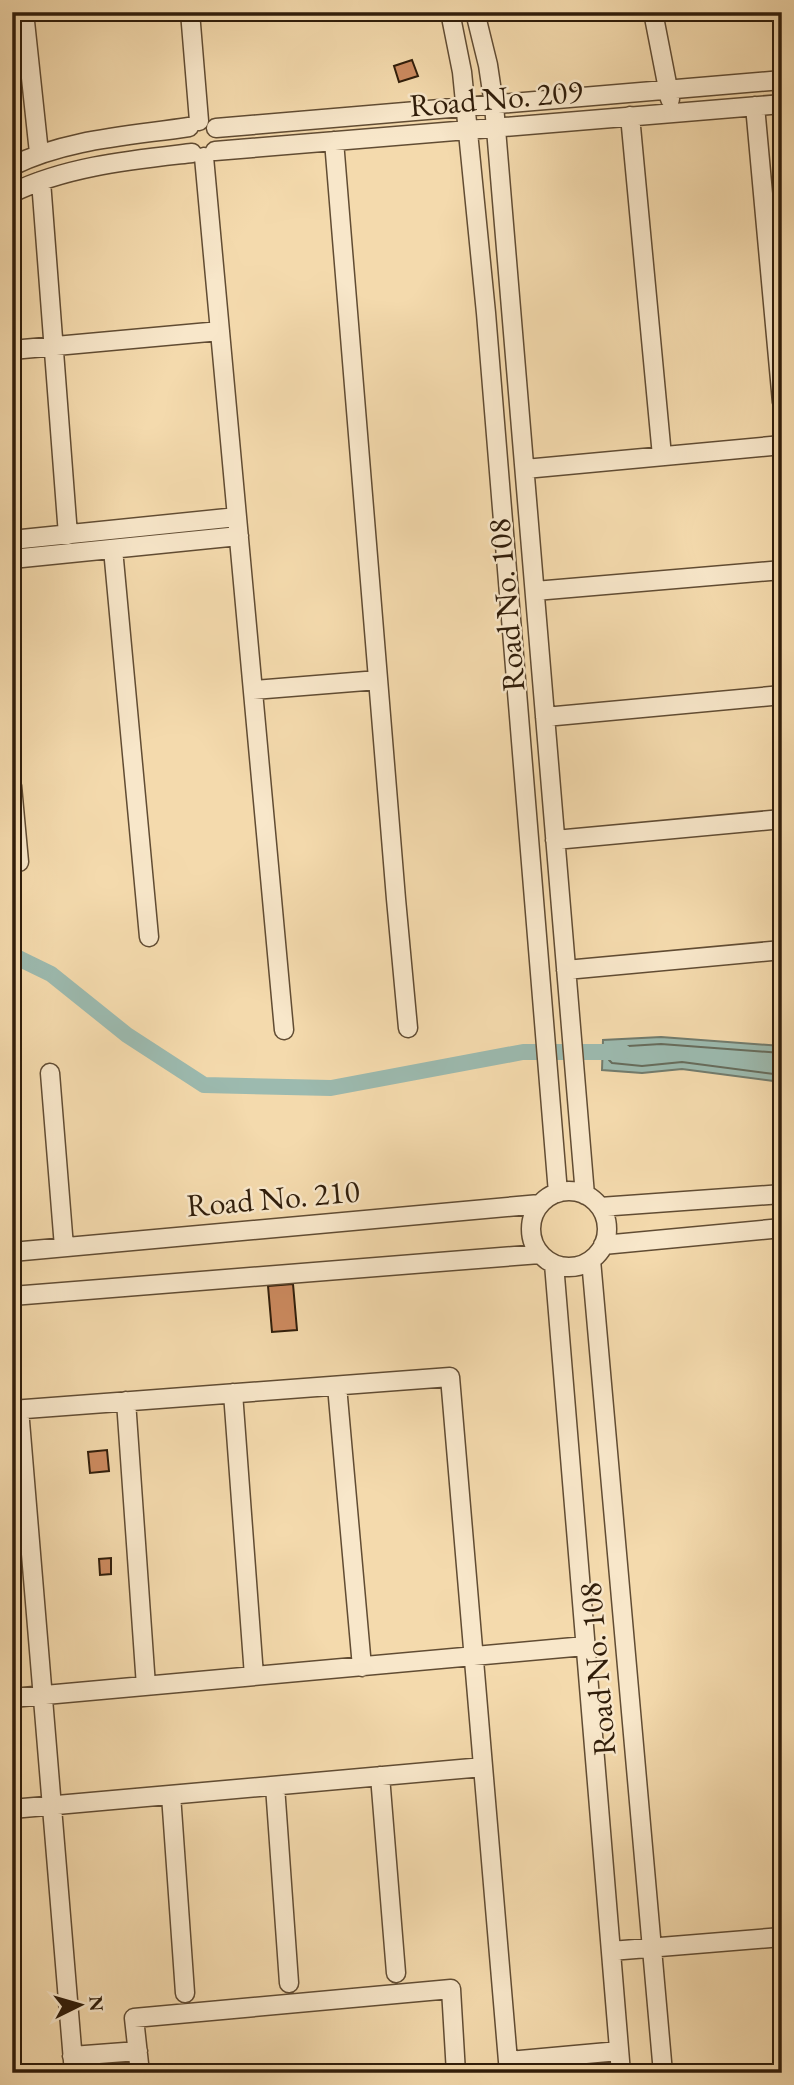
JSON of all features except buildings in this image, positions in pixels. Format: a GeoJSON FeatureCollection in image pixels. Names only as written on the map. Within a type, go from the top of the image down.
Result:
{"type":"FeatureCollection","features":[{"type":"Feature","properties":{"kind":"street"},"geometry":{"type":"LineString","coordinates":[[24,12],[19,35],[39,153]]}},
{"type":"Feature","properties":{"kind":"street"},"geometry":{"type":"LineString","coordinates":[[190,12],[201,125],[220,140],[204,154]]}},
{"type":"Feature","properties":{"kind":"street","name":"Road No. 108"},"geometry":{"type":"LineString","coordinates":[[450,12],[463,72],[507,550],[558,1193]]}},
{"type":"Feature","properties":{"kind":"street","name":"Road No. 108"},"geometry":{"type":"LineString","coordinates":[[475,12],[488,65],[494,105],[585,1195]]}},
{"type":"Feature","properties":{"kind":"street"},"geometry":{"type":"LineString","coordinates":[[653,12],[667,90],[674,113]]}},
{"type":"Feature","properties":{"kind":"street","name":"Road No. 209"},"geometry":{"type":"LineString","coordinates":[[12,166],[39,153],[83,142],[201,125],[494,105],[782,80]]}},
{"type":"Feature","properties":{"kind":"street","name":"Road No. 209"},"geometry":{"type":"LineString","coordinates":[[12,193],[41,181],[82,170],[143,159],[782,104]]}},
{"type":"Feature","properties":{"kind":"street"},"geometry":{"type":"LineString","coordinates":[[755,106],[782,402]]}},
{"type":"Feature","properties":{"kind":"street"},"geometry":{"type":"LineString","coordinates":[[630,116],[662,456]]}},
{"type":"Feature","properties":{"kind":"street"},"geometry":{"type":"LineString","coordinates":[[201,125],[184,138],[204,154],[284,1030]]}},
{"type":"Feature","properties":{"kind":"street"},"geometry":{"type":"LineString","coordinates":[[334,141],[408,1028]]}},
{"type":"Feature","properties":{"kind":"street"},"geometry":{"type":"LineString","coordinates":[[41,181],[68,535]]}},
{"type":"Feature","properties":{"kind":"street"},"geometry":{"type":"LineString","coordinates":[[12,350],[220,331]]}},
{"type":"Feature","properties":{"kind":"street"},"geometry":{"type":"LineString","coordinates":[[525,469],[782,445]]}},
{"type":"Feature","properties":{"kind":"street"},"geometry":{"type":"LineString","coordinates":[[12,540],[237,517]]}},
{"type":"Feature","properties":{"kind":"street"},"geometry":{"type":"LineString","coordinates":[[12,559],[239,536]]}},
{"type":"Feature","properties":{"kind":"street"},"geometry":{"type":"LineString","coordinates":[[113,549],[149,937]]}},
{"type":"Feature","properties":{"kind":"street"},"geometry":{"type":"LineString","coordinates":[[535,591],[782,570]]}},
{"type":"Feature","properties":{"kind":"street"},"geometry":{"type":"LineString","coordinates":[[253,690],[379,680]]}},
{"type":"Feature","properties":{"kind":"street"},"geometry":{"type":"LineString","coordinates":[[545,717],[782,695]]}},
{"type":"Feature","properties":{"kind":"street"},"geometry":{"type":"LineString","coordinates":[[12,786],[19,862]]}},
{"type":"Feature","properties":{"kind":"street"},"geometry":{"type":"LineString","coordinates":[[555,840],[782,819]]}},
{"type":"Feature","properties":{"kind":"street"},"geometry":{"type":"LineString","coordinates":[[566,970],[782,950]]}},
{"type":"Feature","properties":{"kind":"street"},"geometry":{"type":"LineString","coordinates":[[51,1073],[64,1247]]}},
{"type":"Feature","properties":{"kind":"street"},"geometry":{"type":"LineString","coordinates":[[12,1296],[547,1259],[573,1267],[591,1260],[603,1245],[607,1226],[600,1208],[585,1195],[576,1192],[558,1193]]}},
{"type":"Feature","properties":{"kind":"street","name":"Road No. 210"},"geometry":{"type":"LineString","coordinates":[[12,1252],[540,1204],[558,1193]]}},
{"type":"Feature","properties":{"kind":"street"},"geometry":{"type":"LineString","coordinates":[[600,1208],[782,1194]]}},
{"type":"Feature","properties":{"kind":"street"},"geometry":{"type":"LineString","coordinates":[[540,1204],[531,1224],[534,1245],[547,1259]]}},
{"type":"Feature","properties":{"kind":"street"},"geometry":{"type":"LineString","coordinates":[[603,1245],[782,1228]]}},
{"type":"Feature","properties":{"kind":"street","name":"Road No. 108"},"geometry":{"type":"LineString","coordinates":[[547,1259],[585,1646],[621,2073]]}},
{"type":"Feature","properties":{"kind":"street","name":"Road No. 108"},"geometry":{"type":"LineString","coordinates":[[591,1260],[663,2073]]}},
{"type":"Feature","properties":{"kind":"street"},"geometry":{"type":"LineString","coordinates":[[138,2051],[73,2065],[16,1409],[450,1377],[509,2067],[619,2051]]}},
{"type":"Feature","properties":{"kind":"street"},"geometry":{"type":"LineString","coordinates":[[337,1386],[362,1667]]}},
{"type":"Feature","properties":{"kind":"street"},"geometry":{"type":"LineString","coordinates":[[233,1394],[254,1676]]}},
{"type":"Feature","properties":{"kind":"street"},"geometry":{"type":"LineString","coordinates":[[126,1401],[146,1686]]}},
{"type":"Feature","properties":{"kind":"street"},"geometry":{"type":"LineString","coordinates":[[12,1698],[585,1646]]}},
{"type":"Feature","properties":{"kind":"street"},"geometry":{"type":"LineString","coordinates":[[12,1809],[483,1767]]}},
{"type":"Feature","properties":{"kind":"street"},"geometry":{"type":"LineString","coordinates":[[380,1776],[396,1973]]}},
{"type":"Feature","properties":{"kind":"street"},"geometry":{"type":"LineString","coordinates":[[275,1786],[289,1983]]}},
{"type":"Feature","properties":{"kind":"street"},"geometry":{"type":"LineString","coordinates":[[171,1795],[185,1993]]}},
{"type":"Feature","properties":{"kind":"street"},"geometry":{"type":"LineString","coordinates":[[611,1951],[782,1937]]}},
{"type":"Feature","properties":{"kind":"street"},"geometry":{"type":"LineString","coordinates":[[140,2073],[134,2018],[451,1989],[456,2073]]}},
{"type":"Feature","properties":{"kind":"water"},"geometry":{"type":"Polygon","coordinates":[[[661,1037],[782,1046],[782,1082],[682,1069],[642,1073],[602,1070],[603,1040],[661,1037]]]}},
{"type":"Feature","properties":{"kind":"waterway"},"geometry":{"type":"LineString","coordinates":[[12,955],[51,974],[127,1035],[204,1085],[331,1088],[523,1052],[623,1052]]}}]}
